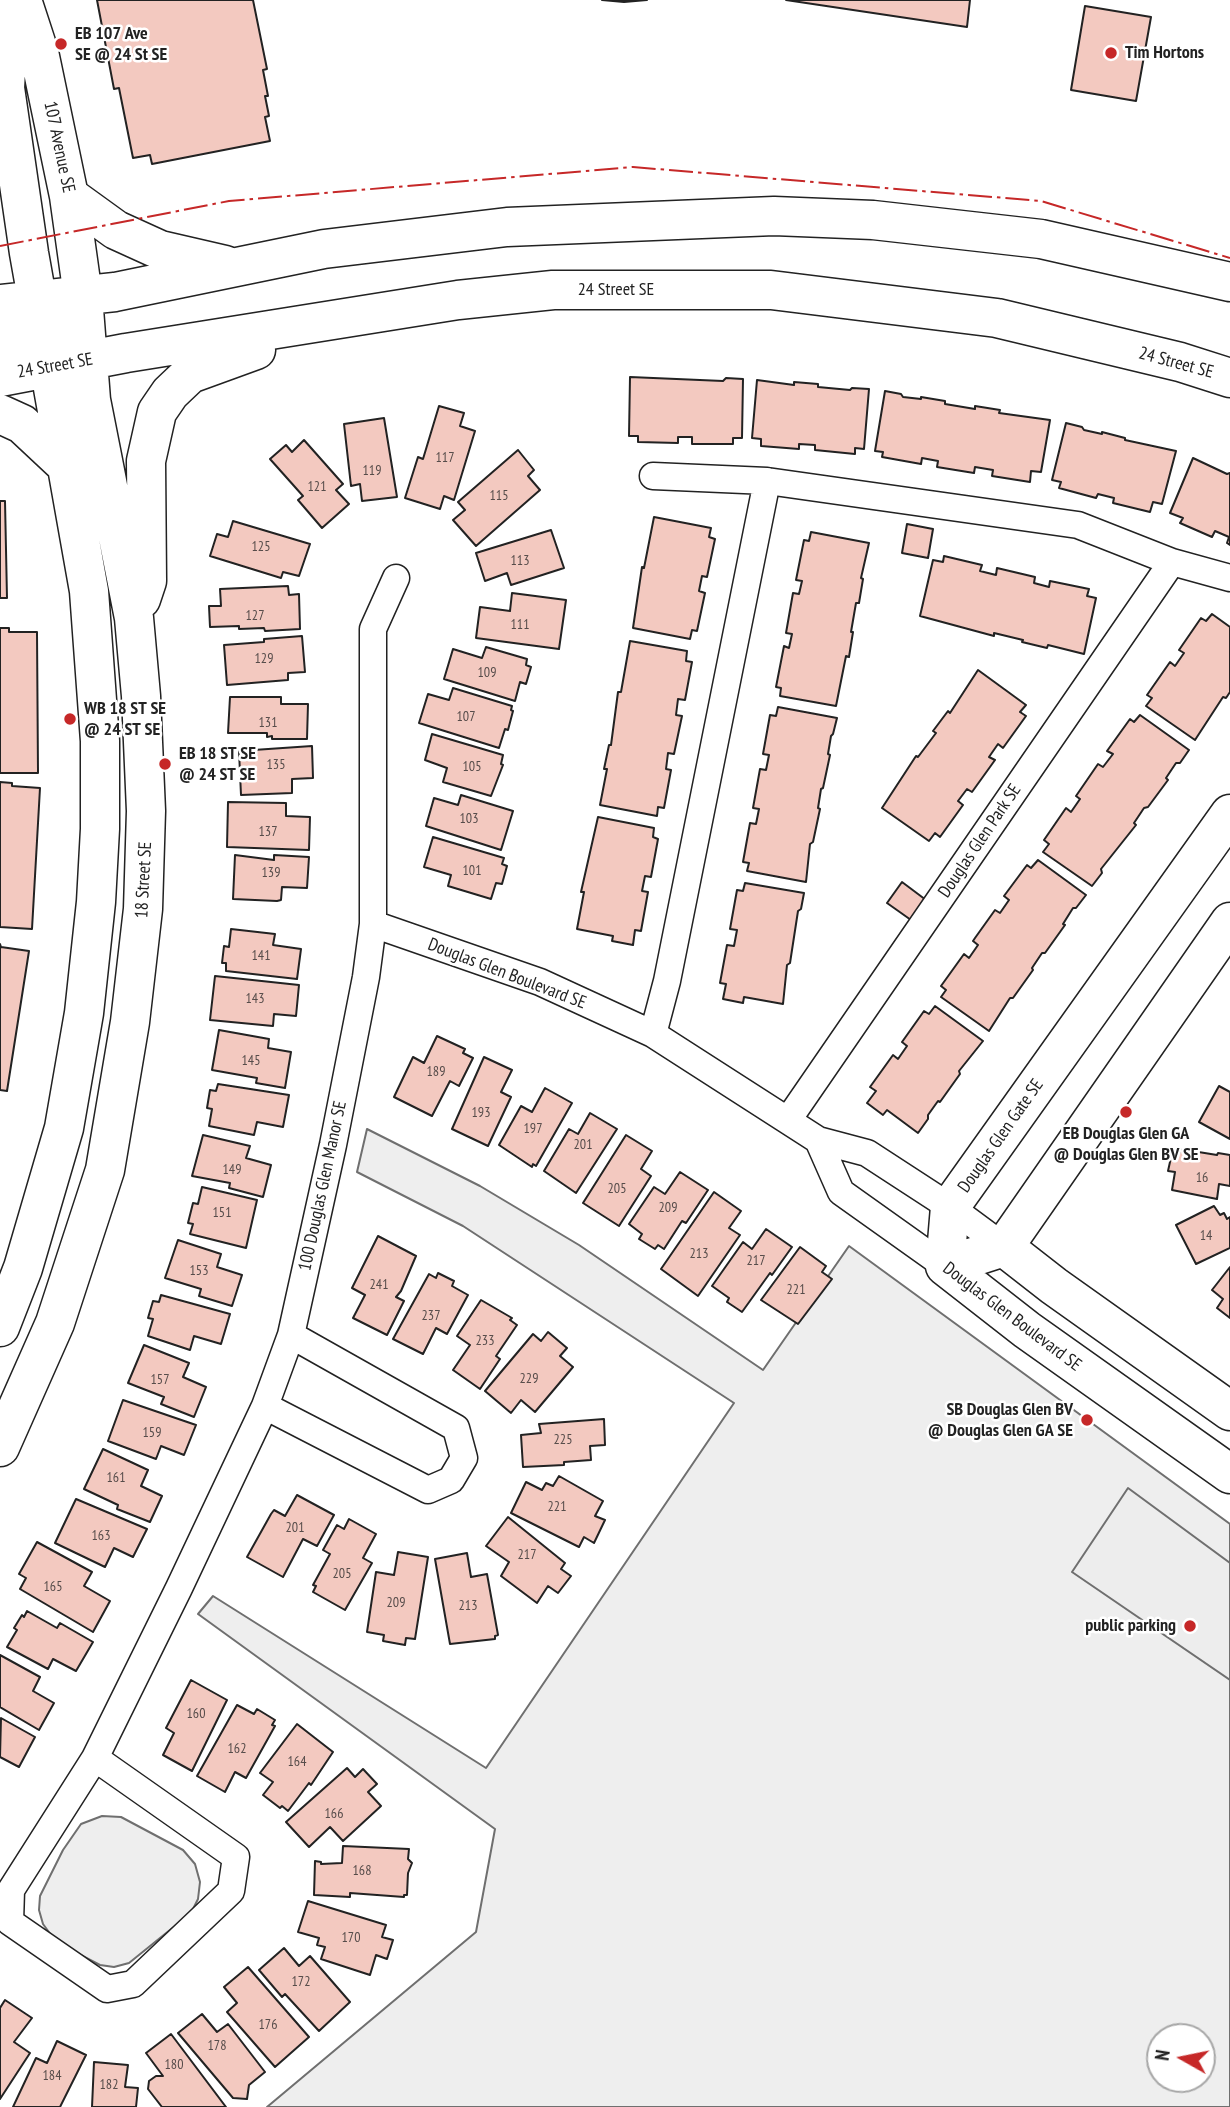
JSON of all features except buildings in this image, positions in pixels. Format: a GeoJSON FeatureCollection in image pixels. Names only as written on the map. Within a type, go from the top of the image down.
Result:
{"type":"FeatureCollection","features":[{"type":"Feature","properties":{"kind":"main road"},"geometry":{"type":"LineString","coordinates":[[0,1327],[23,1268],[64,1128],[84,1013],[96,902],[100,830],[100,741],[89,591],[69,468],[32,326],[5,88],[10,0]]}},
{"type":"Feature","properties":{"kind":"main road","name":"107 Avenue SE"},"geometry":{"type":"LineString","coordinates":[[22,0],[39,52],[69,196],[83,296]]}},
{"type":"Feature","properties":{"kind":"main road"},"geometry":{"type":"LineString","coordinates":[[69,196],[117,230],[160,250],[237,267]]}},
{"type":"Feature","properties":{"kind":"main road","name":"24 Street SE"},"geometry":{"type":"LineString","coordinates":[[0,377],[32,326],[83,296],[324,249],[507,227],[774,216],[873,220],[1041,239],[1230,282]]}},
{"type":"Feature","properties":{"kind":"main road","name":"24 Street SE"},"geometry":{"type":"LineString","coordinates":[[32,326],[87,360],[457,300],[553,290],[771,290],[997,318],[1180,362],[1230,378]]}},
{"type":"Feature","properties":{"kind":"main road","name":"18 Street SE"},"geometry":{"type":"LineString","coordinates":[[0,1447],[55,1323],[105,1170],[130,1022],[144,909],[146,811],[141,696],[134,618],[91,400],[83,296]]}},
{"type":"Feature","properties":{"kind":"main road"},"geometry":{"type":"LineString","coordinates":[[134,618],[148,581],[146,461],[157,412],[170,393],[190,374],[348,319]]}},
{"type":"Feature","properties":{"kind":"main road"},"geometry":{"type":"LineString","coordinates":[[0,341],[32,326]]}},
{"type":"Feature","properties":{"kind":"main road"},"geometry":{"type":"LineString","coordinates":[[0,414],[22,424],[69,468]]}},
{"type":"Feature","properties":{"kind":"main road","name":"Douglas Glen Gate SE"},"geometry":{"type":"LineString","coordinates":[[945,1266],[950,1207],[1230,814]]}},
{"type":"Feature","properties":{"kind":"main road"},"geometry":{"type":"LineString","coordinates":[[945,1266],[1004,1247],[1230,922]]}},
{"type":"Feature","properties":{"kind":"main road","name":"Douglas Glen Boulevard SE"},"geometry":{"type":"LineString","coordinates":[[1004,1247],[1230,1411]]}},
{"type":"Feature","properties":{"kind":"main road","name":"Douglas Glen Boulevard SE"},"geometry":{"type":"LineString","coordinates":[[945,1266],[1027,1330],[1230,1474]]}},
{"type":"Feature","properties":{"kind":"street"},"geometry":{"type":"LineString","coordinates":[[653,476],[767,481],[1079,525],[1172,562],[1230,578]]}},
{"type":"Feature","properties":{"kind":"street"},"geometry":{"type":"LineString","coordinates":[[653,1034],[667,981],[767,481]]}},
{"type":"Feature","properties":{"kind":"street","name":"Douglas Glen Park SE"},"geometry":{"type":"LineString","coordinates":[[788,1120],[1172,562]]}},
{"type":"Feature","properties":{"kind":"street","name":"100 Douglas Glen Manor SE"},"geometry":{"type":"LineString","coordinates":[[94,1758],[236,1857],[231,1891],[133,1984],[107,1989],[10,1922],[12,1890],[94,1758],[265,1406],[291,1335],[333,1145],[366,977],[373,924],[373,629],[396,578]]}},
{"type":"Feature","properties":{"kind":"street","name":"Douglas Glen Boulevard SE"},"geometry":{"type":"LineString","coordinates":[[373,924],[540,982],[653,1034],[818,1140],[867,1153],[950,1207],[1004,1247]]}},
{"type":"Feature","properties":{"kind":"street","name":"Douglas Glen Boulevard SE"},"geometry":{"type":"LineString","coordinates":[[818,1140],[841,1192],[945,1266]]}},
{"type":"Feature","properties":{"kind":"street"},"geometry":{"type":"LineString","coordinates":[[265,1406],[428,1490],[451,1480],[464,1458],[456,1428],[291,1335]]}},
{"type":"Feature","properties":{"kind":"shaded area"},"geometry":{"type":"Polygon","coordinates":[[[367,1129],[480,1186],[579,1245],[763,1370],[849,1246],[1230,1524],[1230,2107],[267,2107],[476,1932],[495,1829],[198,1614],[213,1596],[486,1768],[734,1403],[463,1226],[357,1172],[367,1129]]]}},
{"type":"Feature","properties":{"kind":"shaded area","name":"public parking"},"geometry":{"type":"Polygon","coordinates":[[[1128,1488],[1230,1563],[1230,1680],[1072,1572],[1128,1488]]]}},
{"type":"Feature","properties":{"kind":"shaded area"},"geometry":{"type":"Polygon","coordinates":[[[102,1816],[121,1817],[183,1850],[195,1864],[200,1882],[198,1899],[191,1913],[129,1963],[114,1967],[100,1965],[71,1950],[51,1935],[43,1924],[39,1910],[40,1896],[63,1850],[81,1824],[102,1816]]]}},
{"type":"Feature","properties":{"kind":"power"},"geometry":{"type":"LineString","coordinates":[[0,246],[229,201],[633,167],[1041,201],[1230,258]]}},
{"type":"Feature","properties":{"kind":"place","name":"EB 107 Ave SE @ 24 St SE"},"geometry":{"type":"Point","coordinates":[61,44]}},
{"type":"Feature","properties":{"kind":"place","name":"Tim Hortons"},"geometry":{"type":"Point","coordinates":[1111,53]}},
{"type":"Feature","properties":{"kind":"place","name":"WB 18 ST SE @ 24 ST SE"},"geometry":{"type":"Point","coordinates":[70,719]}},
{"type":"Feature","properties":{"kind":"place","name":"EB 18 ST SE @ 24 ST SE"},"geometry":{"type":"Point","coordinates":[165,764]}},
{"type":"Feature","properties":{"kind":"place","name":"EB Douglas Glen GA @ Douglas Glen BV SE"},"geometry":{"type":"Point","coordinates":[1126,1112]}},
{"type":"Feature","properties":{"kind":"place","name":"SB Douglas Glen BV @ Douglas Glen GA SE"},"geometry":{"type":"Point","coordinates":[1087,1420]}},
{"type":"Feature","properties":{"kind":"place","name":"public parking"},"geometry":{"type":"Point","coordinates":[1190,1626]}}]}
